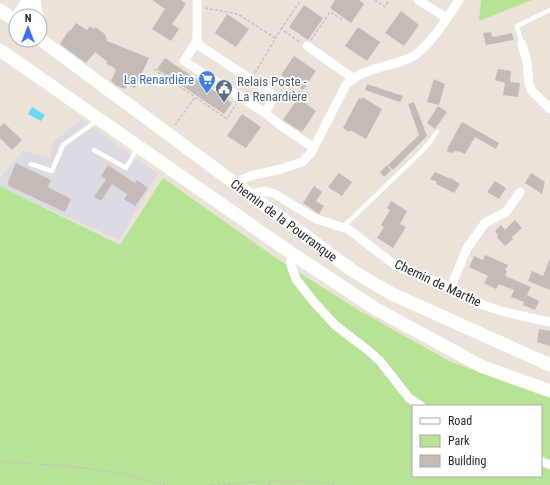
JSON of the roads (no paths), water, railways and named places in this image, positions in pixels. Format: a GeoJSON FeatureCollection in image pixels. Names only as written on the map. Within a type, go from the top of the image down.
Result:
{"type":"FeatureCollection","features":[{"type":"Feature","properties":{"kind":"main road","name":"Chemin de la Pourranque"},"geometry":{"type":"LineString","coordinates":[[48,45],[353,271],[390,293],[550,365]]}},
{"type":"Feature","properties":{"kind":"main road"},"geometry":{"type":"LineString","coordinates":[[0,50],[294,255],[376,309],[483,367],[550,391]]}},
{"type":"Feature","properties":{"kind":"main road"},"geometry":{"type":"LineString","coordinates":[[453,351],[550,385]]}},
{"type":"Feature","properties":{"kind":"street"},"geometry":{"type":"LineString","coordinates":[[418,0],[446,18]]}},
{"type":"Feature","properties":{"kind":"street"},"geometry":{"type":"LineString","coordinates":[[234,184],[250,176],[281,169],[302,162],[314,148],[346,86],[353,78],[363,73],[410,57],[421,51],[459,0]]}},
{"type":"Feature","properties":{"kind":"street"},"geometry":{"type":"LineString","coordinates":[[197,3],[197,41],[200,46],[274,96],[265,113]]}},
{"type":"Feature","properties":{"kind":"street"},"geometry":{"type":"LineString","coordinates":[[197,41],[184,61],[265,113],[314,148]]}},
{"type":"Feature","properties":{"kind":"street"},"geometry":{"type":"LineString","coordinates":[[522,44],[526,57],[529,84],[532,91],[550,110]]}},
{"type":"Feature","properties":{"kind":"street"},"geometry":{"type":"LineString","coordinates":[[307,46],[353,78]]}},
{"type":"Feature","properties":{"kind":"street","name":"Chemin de Marthe"},"geometry":{"type":"LineString","coordinates":[[249,194],[264,191],[275,194],[316,219],[348,229],[395,265],[451,287],[477,303],[508,313],[550,322]]}},
{"type":"Feature","properties":{"kind":"street"},"geometry":{"type":"LineString","coordinates":[[451,287],[467,248],[485,223],[506,212],[520,192]]}},
{"type":"Feature","properties":{"kind":"street"},"geometry":{"type":"LineString","coordinates":[[294,255],[291,260],[291,265],[296,279],[313,301],[335,325],[370,351],[380,361],[409,398],[420,405]]}},
{"type":"Feature","properties":{"kind":"lane"},"geometry":{"type":"LineString","coordinates":[[522,44],[517,26],[550,10]]}},
{"type":"Feature","properties":{"kind":"lane"},"geometry":{"type":"LineString","coordinates":[[31,164],[52,171],[63,145],[99,119]]}},
{"type":"Feature","properties":{"kind":"lane"},"geometry":{"type":"LineString","coordinates":[[343,227],[421,152],[437,132]]}},
{"type":"Feature","properties":{"kind":"lane"},"geometry":{"type":"LineString","coordinates":[[94,150],[126,168],[138,146]]}},
{"type":"Feature","properties":{"kind":"water"},"geometry":{"type":"Polygon","coordinates":[[[32,107],[45,115],[41,121],[28,114],[32,107]]]}},
{"type":"Feature","properties":{"kind":"place","name":"La Renardière"},"geometry":{"type":"Point","coordinates":[207,94]}},
{"type":"Feature","properties":{"kind":"place","name":"Relais Poste - La Renardière"},"geometry":{"type":"Point","coordinates":[224,103]}}]}
